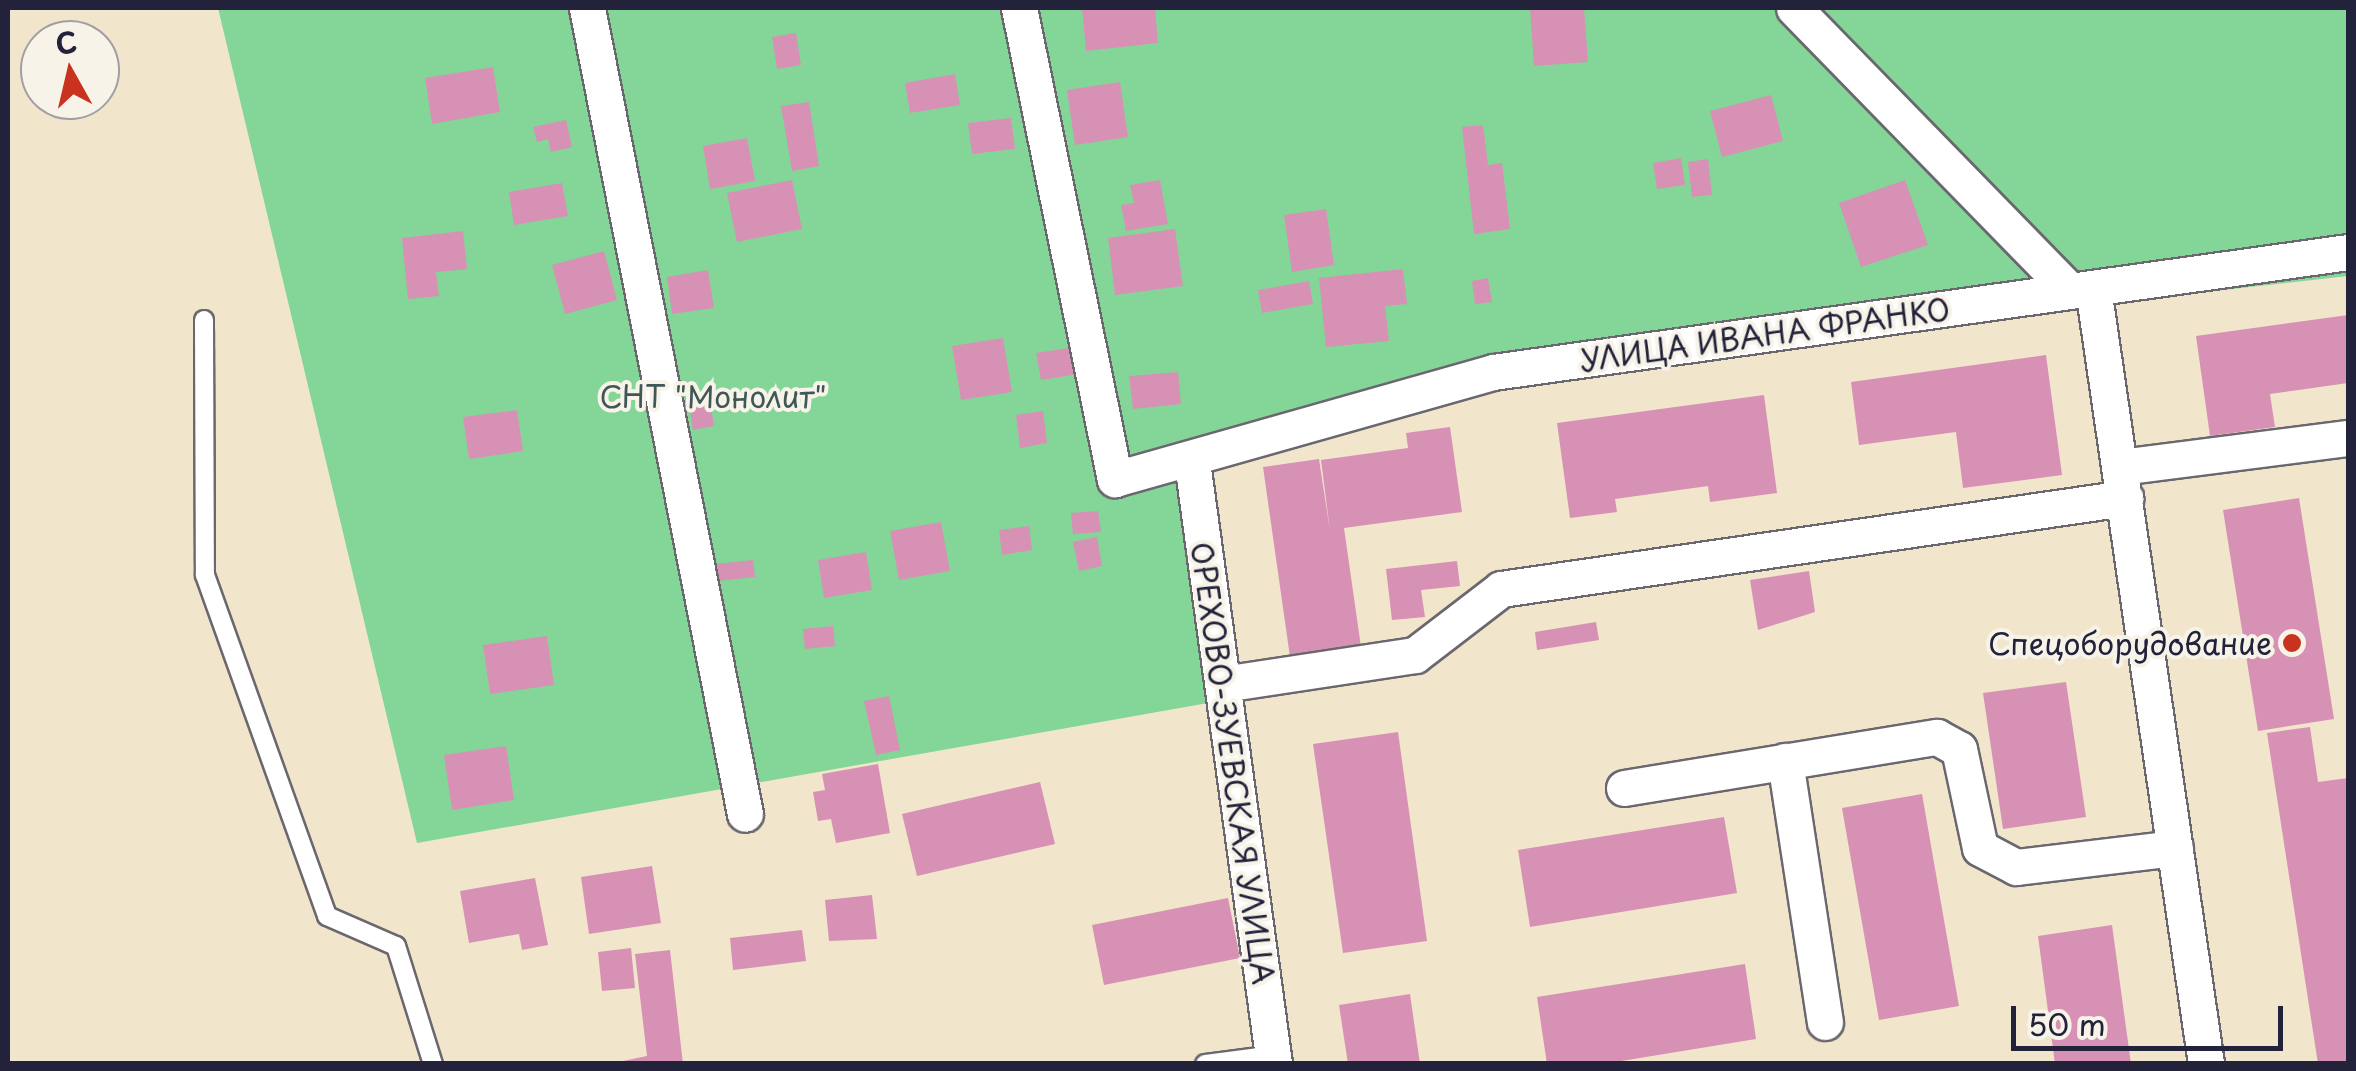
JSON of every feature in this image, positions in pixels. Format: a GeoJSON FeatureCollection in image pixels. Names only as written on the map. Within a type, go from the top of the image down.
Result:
{"type":"FeatureCollection","features":[{"type":"Feature","properties":{"kind":"street"},"geometry":{"type":"LineString","coordinates":[[587,8],[746,814]]}},
{"type":"Feature","properties":{"kind":"street","name":"УЛИЦА ИВАНА ФРАНКО"},"geometry":{"type":"LineString","coordinates":[[1019,8],[1115,479],[1192,462],[1493,372],[2348,252]]}},
{"type":"Feature","properties":{"kind":"street"},"geometry":{"type":"LineString","coordinates":[[1794,8],[2081,290],[2123,483],[2206,1064]]}},
{"type":"Feature","properties":{"kind":"street"},"geometry":{"type":"LineString","coordinates":[[1223,684],[1414,655],[1501,589],[2123,483],[2348,438]]}},
{"type":"Feature","properties":{"kind":"street","name":"ОРЕХОВО-ЗУЕВСКАЯ УЛИЦА"},"geometry":{"type":"LineString","coordinates":[[1192,462],[1273,1059]]}},
{"type":"Feature","properties":{"kind":"street"},"geometry":{"type":"LineString","coordinates":[[1624,788],[1937,737],[1960,750],[1980,848],[2016,867],[2175,848]]}},
{"type":"Feature","properties":{"kind":"street"},"geometry":{"type":"LineString","coordinates":[[1785,761],[1825,1022]]}},
{"type":"Feature","properties":{"kind":"lane"},"geometry":{"type":"LineString","coordinates":[[204,320],[205,575],[327,916],[396,946],[432,1064]]}},
{"type":"Feature","properties":{"kind":"lane"},"geometry":{"type":"LineString","coordinates":[[1205,1064],[1273,1059]]}},
{"type":"Feature","properties":{"kind":"green space","name":"СНТ \"Монолит\""},"geometry":{"type":"Polygon","coordinates":[[[218,8],[2348,8],[2348,276],[1493,372],[1192,462],[1225,700],[417,843],[218,8]]]}},
{"type":"Feature","properties":{"kind":"building"},"geometry":{"type":"Polygon","coordinates":[[[1082,8],[1155,8],[1158,43],[1086,51],[1082,8]]]}},
{"type":"Feature","properties":{"kind":"building"},"geometry":{"type":"Polygon","coordinates":[[[1530,8],[1584,8],[1588,62],[1534,66],[1530,8]]]}},
{"type":"Feature","properties":{"kind":"building"},"geometry":{"type":"Polygon","coordinates":[[[796,33],[801,65],[777,69],[772,37],[796,33]]]}},
{"type":"Feature","properties":{"kind":"building"},"geometry":{"type":"Polygon","coordinates":[[[493,67],[500,112],[432,124],[425,78],[493,67]]]}},
{"type":"Feature","properties":{"kind":"building"},"geometry":{"type":"Polygon","coordinates":[[[955,74],[960,105],[910,113],[905,83],[955,74]]]}},
{"type":"Feature","properties":{"kind":"building"},"geometry":{"type":"Polygon","coordinates":[[[1120,82],[1128,137],[1075,145],[1067,90],[1120,82]]]}},
{"type":"Feature","properties":{"kind":"building"},"geometry":{"type":"Polygon","coordinates":[[[1771,95],[1783,141],[1722,157],[1710,111],[1771,95]]]}},
{"type":"Feature","properties":{"kind":"building"},"geometry":{"type":"Polygon","coordinates":[[[809,102],[819,166],[792,171],[781,106],[809,102]]]}},
{"type":"Feature","properties":{"kind":"building"},"geometry":{"type":"Polygon","coordinates":[[[1011,118],[1015,149],[972,154],[968,123],[1011,118]]]}},
{"type":"Feature","properties":{"kind":"building"},"geometry":{"type":"Polygon","coordinates":[[[566,120],[572,147],[551,152],[548,139],[537,142],[533,127],[566,120]]]}},
{"type":"Feature","properties":{"kind":"building"},"geometry":{"type":"Polygon","coordinates":[[[1483,125],[1488,165],[1502,163],[1510,229],[1474,234],[1462,127],[1483,125]]]}},
{"type":"Feature","properties":{"kind":"building"},"geometry":{"type":"Polygon","coordinates":[[[747,138],[755,181],[710,189],[703,146],[747,138]]]}},
{"type":"Feature","properties":{"kind":"building"},"geometry":{"type":"Polygon","coordinates":[[[1681,158],[1685,185],[1657,189],[1653,163],[1681,158]]]}},
{"type":"Feature","properties":{"kind":"building"},"geometry":{"type":"Polygon","coordinates":[[[1708,159],[1712,195],[1692,197],[1688,162],[1708,159]]]}},
{"type":"Feature","properties":{"kind":"building"},"geometry":{"type":"Polygon","coordinates":[[[792,180],[802,229],[737,242],[727,193],[792,180]]]}},
{"type":"Feature","properties":{"kind":"building"},"geometry":{"type":"Polygon","coordinates":[[[1160,180],[1168,224],[1126,231],[1121,205],[1134,203],[1130,185],[1160,180]]]}},
{"type":"Feature","properties":{"kind":"building"},"geometry":{"type":"Polygon","coordinates":[[[1905,180],[1928,245],[1861,267],[1839,203],[1905,180]]]}},
{"type":"Feature","properties":{"kind":"building"},"geometry":{"type":"Polygon","coordinates":[[[562,183],[568,216],[514,225],[509,192],[562,183]]]}},
{"type":"Feature","properties":{"kind":"building"},"geometry":{"type":"Polygon","coordinates":[[[1326,209],[1334,265],[1292,272],[1284,215],[1326,209]]]}},
{"type":"Feature","properties":{"kind":"building"},"geometry":{"type":"Polygon","coordinates":[[[1175,229],[1183,286],[1115,295],[1108,238],[1175,229]]]}},
{"type":"Feature","properties":{"kind":"building"},"geometry":{"type":"Polygon","coordinates":[[[463,231],[467,269],[436,272],[439,296],[408,299],[402,238],[463,231]]]}},
{"type":"Feature","properties":{"kind":"building"},"geometry":{"type":"Polygon","coordinates":[[[604,251],[617,300],[565,314],[552,265],[604,251]]]}},
{"type":"Feature","properties":{"kind":"building"},"geometry":{"type":"Polygon","coordinates":[[[1403,269],[1407,304],[1385,306],[1389,341],[1326,347],[1319,278],[1403,269]]]}},
{"type":"Feature","properties":{"kind":"building"},"geometry":{"type":"Polygon","coordinates":[[[708,270],[714,308],[672,314],[667,277],[708,270]]]}},
{"type":"Feature","properties":{"kind":"building"},"geometry":{"type":"Polygon","coordinates":[[[1488,278],[1492,302],[1475,304],[1472,281],[1488,278]]]}},
{"type":"Feature","properties":{"kind":"building"},"geometry":{"type":"Polygon","coordinates":[[[1309,281],[1313,304],[1262,313],[1258,290],[1309,281]]]}},
{"type":"Feature","properties":{"kind":"building"},"geometry":{"type":"Polygon","coordinates":[[[2348,315],[2348,383],[2270,394],[2275,427],[2210,436],[2196,336],[2348,315]]]}},
{"type":"Feature","properties":{"kind":"building"},"geometry":{"type":"Polygon","coordinates":[[[1003,338],[1012,392],[961,400],[952,346],[1003,338]]]}},
{"type":"Feature","properties":{"kind":"building"},"geometry":{"type":"Polygon","coordinates":[[[1075,347],[1079,374],[1041,380],[1036,353],[1075,347]]]}},
{"type":"Feature","properties":{"kind":"building"},"geometry":{"type":"Polygon","coordinates":[[[2046,355],[2062,475],[1963,488],[1956,432],[1859,445],[1851,382],[2046,355]]]}},
{"type":"Feature","properties":{"kind":"building"},"geometry":{"type":"Polygon","coordinates":[[[1178,372],[1181,404],[1133,409],[1129,376],[1178,372]]]}},
{"type":"Feature","properties":{"kind":"building"},"geometry":{"type":"Polygon","coordinates":[[[1764,395],[1777,493],[1710,502],[1708,486],[1615,499],[1617,512],[1570,518],[1557,423],[1764,395]]]}},
{"type":"Feature","properties":{"kind":"building"},"geometry":{"type":"Polygon","coordinates":[[[710,401],[714,426],[693,430],[689,404],[710,401]]]}},
{"type":"Feature","properties":{"kind":"building"},"geometry":{"type":"Polygon","coordinates":[[[517,410],[523,451],[469,459],[463,417],[517,410]]]}},
{"type":"Feature","properties":{"kind":"building"},"geometry":{"type":"Polygon","coordinates":[[[1043,411],[1047,443],[1020,448],[1016,415],[1043,411]]]}},
{"type":"Feature","properties":{"kind":"building"},"geometry":{"type":"Polygon","coordinates":[[[1450,427],[1462,512],[1344,528],[1361,647],[1290,657],[1263,467],[1319,459],[1330,531],[1321,460],[1408,448],[1406,433],[1450,427]]]}},
{"type":"Feature","properties":{"kind":"building"},"geometry":{"type":"Polygon","coordinates":[[[2299,498],[2334,719],[2258,731],[2223,510],[2299,498]]]}},
{"type":"Feature","properties":{"kind":"building"},"geometry":{"type":"Polygon","coordinates":[[[1098,511],[1101,532],[1073,534],[1071,513],[1098,511]]]}},
{"type":"Feature","properties":{"kind":"building"},"geometry":{"type":"Polygon","coordinates":[[[941,522],[950,571],[899,580],[890,531],[941,522]]]}},
{"type":"Feature","properties":{"kind":"building"},"geometry":{"type":"Polygon","coordinates":[[[1029,526],[1032,550],[1002,555],[999,530],[1029,526]]]}},
{"type":"Feature","properties":{"kind":"building"},"geometry":{"type":"Polygon","coordinates":[[[1097,537],[1102,566],[1079,571],[1073,542],[1097,537]]]}},
{"type":"Feature","properties":{"kind":"building"},"geometry":{"type":"Polygon","coordinates":[[[866,552],[872,590],[824,598],[818,560],[866,552]]]}},
{"type":"Feature","properties":{"kind":"building"},"geometry":{"type":"Polygon","coordinates":[[[753,560],[755,577],[718,581],[716,564],[753,560]]]}},
{"type":"Feature","properties":{"kind":"building"},"geometry":{"type":"Polygon","coordinates":[[[1457,561],[1460,586],[1421,590],[1425,617],[1392,620],[1386,569],[1457,561]]]}},
{"type":"Feature","properties":{"kind":"building"},"geometry":{"type":"Polygon","coordinates":[[[1809,571],[1815,612],[1758,630],[1750,580],[1809,571]]]}},
{"type":"Feature","properties":{"kind":"building"},"geometry":{"type":"Polygon","coordinates":[[[1596,622],[1599,640],[1537,650],[1535,632],[1596,622]]]}},
{"type":"Feature","properties":{"kind":"building"},"geometry":{"type":"Polygon","coordinates":[[[833,626],[835,646],[805,649],[803,629],[833,626]]]}},
{"type":"Feature","properties":{"kind":"building"},"geometry":{"type":"Polygon","coordinates":[[[547,636],[554,685],[490,694],[483,645],[547,636]]]}},
{"type":"Feature","properties":{"kind":"building"},"geometry":{"type":"Polygon","coordinates":[[[2066,682],[2086,817],[2003,829],[1983,693],[2066,682]]]}},
{"type":"Feature","properties":{"kind":"building"},"geometry":{"type":"Polygon","coordinates":[[[889,696],[900,750],[876,755],[864,701],[889,696]]]}},
{"type":"Feature","properties":{"kind":"building"},"geometry":{"type":"Polygon","coordinates":[[[2310,727],[2318,782],[2348,778],[2348,1064],[2318,1064],[2267,733],[2310,727]]]}},
{"type":"Feature","properties":{"kind":"building"},"geometry":{"type":"Polygon","coordinates":[[[1398,732],[1427,941],[1343,953],[1313,744],[1398,732]]]}},
{"type":"Feature","properties":{"kind":"building"},"geometry":{"type":"Polygon","coordinates":[[[506,746],[514,800],[452,810],[444,755],[506,746]]]}},
{"type":"Feature","properties":{"kind":"building"},"geometry":{"type":"Polygon","coordinates":[[[878,764],[890,833],[836,843],[831,819],[818,821],[813,792],[825,790],[822,774],[878,764]]]}},
{"type":"Feature","properties":{"kind":"building"},"geometry":{"type":"Polygon","coordinates":[[[1040,782],[1055,844],[917,876],[902,814],[1040,782]]]}},
{"type":"Feature","properties":{"kind":"building"},"geometry":{"type":"Polygon","coordinates":[[[1922,794],[1959,1006],[1879,1020],[1842,808],[1922,794]]]}},
{"type":"Feature","properties":{"kind":"building"},"geometry":{"type":"Polygon","coordinates":[[[1724,817],[1737,893],[1530,927],[1518,850],[1724,817]]]}},
{"type":"Feature","properties":{"kind":"building"},"geometry":{"type":"Polygon","coordinates":[[[652,866],[661,923],[589,934],[581,877],[652,866]]]}},
{"type":"Feature","properties":{"kind":"building"},"geometry":{"type":"Polygon","coordinates":[[[535,878],[548,945],[522,950],[519,934],[469,943],[460,891],[535,878]]]}},
{"type":"Feature","properties":{"kind":"building"},"geometry":{"type":"Polygon","coordinates":[[[872,895],[877,939],[829,941],[825,900],[872,895]]]}},
{"type":"Feature","properties":{"kind":"building"},"geometry":{"type":"Polygon","coordinates":[[[1228,898],[1240,958],[1104,985],[1092,925],[1228,898]]]}},
{"type":"Feature","properties":{"kind":"building"},"geometry":{"type":"Polygon","coordinates":[[[2112,925],[2131,1064],[2055,1064],[2038,936],[2112,925]]]}},
{"type":"Feature","properties":{"kind":"building"},"geometry":{"type":"Polygon","coordinates":[[[802,930],[806,961],[733,970],[730,938],[802,930]]]}},
{"type":"Feature","properties":{"kind":"building"},"geometry":{"type":"Polygon","coordinates":[[[631,948],[635,988],[602,991],[598,952],[631,948]]]}},
{"type":"Feature","properties":{"kind":"building"},"geometry":{"type":"Polygon","coordinates":[[[670,950],[683,1064],[608,1064],[647,1056],[635,954],[670,950]]]}},
{"type":"Feature","properties":{"kind":"building"},"geometry":{"type":"Polygon","coordinates":[[[1745,964],[1756,1039],[1603,1064],[1547,1064],[1537,997],[1745,964]]]}},
{"type":"Feature","properties":{"kind":"building"},"geometry":{"type":"Polygon","coordinates":[[[1410,994],[1420,1064],[1348,1064],[1339,1005],[1410,994]]]}},
{"type":"Feature","properties":{"kind":"place","name":"Спецоборудование"},"geometry":{"type":"Point","coordinates":[2292,643]}}]}
